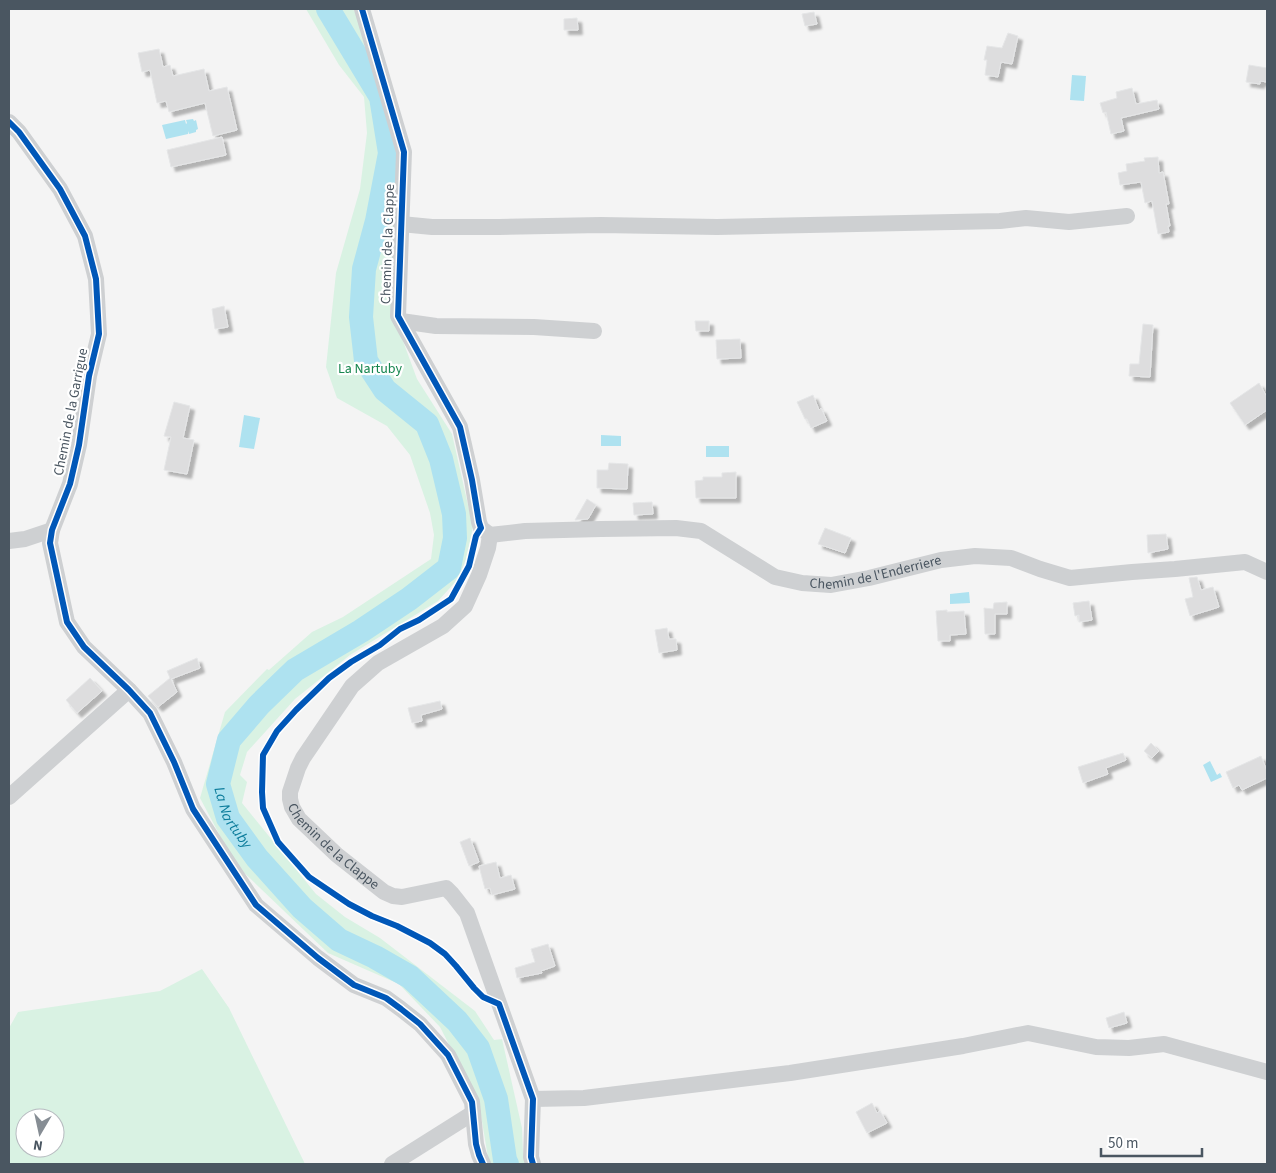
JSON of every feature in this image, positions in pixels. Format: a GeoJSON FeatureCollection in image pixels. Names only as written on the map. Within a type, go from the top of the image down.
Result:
{"type":"FeatureCollection","features":[{"type":"Feature","properties":{"kind":"street","name":"Chemin de la Clappe"},"geometry":{"type":"LineString","coordinates":[[362,9],[404,152],[398,316],[460,427],[472,480],[478,522],[481,528],[490,535],[488,548],[479,575],[465,606],[443,626],[378,663],[352,686],[303,758],[294,779],[290,799],[292,808],[299,820],[337,855],[384,892],[402,898],[446,888],[467,913],[532,1099],[531,1157],[533,1164]]}},
{"type":"Feature","properties":{"kind":"street","name":"Chemin de la Garrigue"},"geometry":{"type":"LineString","coordinates":[[9,122],[19,132],[60,189],[85,236],[96,280],[99,334],[89,376],[79,445],[70,484],[52,530],[50,543],[67,622],[84,647],[150,713],[194,809],[256,905],[318,958],[354,985],[386,998],[420,1024],[448,1055],[472,1102],[476,1144],[483,1164]]}},
{"type":"Feature","properties":{"kind":"street"},"geometry":{"type":"LineString","coordinates":[[400,224],[432,227],[717,227],[1000,221],[1026,218],[1069,222],[1127,216]]}},
{"type":"Feature","properties":{"kind":"street"},"geometry":{"type":"LineString","coordinates":[[401,321],[436,326],[534,327],[594,331]]}},
{"type":"Feature","properties":{"kind":"street","name":"Chemin de l'Enderriere"},"geometry":{"type":"LineString","coordinates":[[490,535],[525,531],[601,529],[676,528],[701,531],[775,577],[802,583],[831,585],[869,578],[941,560],[974,556],[1011,558],[1070,578],[1246,562],[1267,572]]}},
{"type":"Feature","properties":{"kind":"street"},"geometry":{"type":"LineString","coordinates":[[9,541],[25,539],[52,530]]}},
{"type":"Feature","properties":{"kind":"street"},"geometry":{"type":"LineString","coordinates":[[9,797],[128,690]]}},
{"type":"Feature","properties":{"kind":"street"},"geometry":{"type":"LineString","coordinates":[[532,1099],[584,1098],[790,1073],[963,1046],[1028,1033],[1096,1047],[1129,1048],[1164,1044],[1267,1072]]}},
{"type":"Feature","properties":{"kind":"street"},"geometry":{"type":"LineString","coordinates":[[392,1164],[473,1113]]}},
{"type":"Feature","properties":{"kind":"green space","name":"La Nartuby"},"geometry":{"type":"Polygon","coordinates":[[[306,9],[353,9],[358,17],[398,139],[393,314],[417,379],[452,434],[473,527],[466,559],[459,578],[438,601],[350,655],[295,699],[247,752],[240,775],[247,782],[242,803],[316,894],[345,917],[380,938],[475,1011],[494,1040],[502,1039],[522,1128],[523,1153],[528,1164],[489,1164],[479,1103],[440,1027],[399,984],[328,953],[235,864],[200,798],[225,712],[267,669],[269,670],[312,632],[343,617],[431,559],[434,535],[430,513],[410,455],[387,426],[337,398],[326,367],[336,273],[360,189],[367,133],[364,97],[339,65],[306,9]]]}},
{"type":"Feature","properties":{"kind":"green space"},"geometry":{"type":"Polygon","coordinates":[[[202,969],[229,1008],[305,1164],[9,1164],[9,1028],[18,1012],[160,991],[202,969]]]}},
{"type":"Feature","properties":{"kind":"water"},"geometry":{"type":"Polygon","coordinates":[[[1072,75],[1086,76],[1084,101],[1070,100],[1072,75]]]}},
{"type":"Feature","properties":{"kind":"water"},"geometry":{"type":"Polygon","coordinates":[[[193,119],[194,121],[196,120],[198,129],[196,132],[189,134],[188,131],[188,134],[166,139],[162,125],[185,120],[186,124],[186,120],[193,119]]]}},
{"type":"Feature","properties":{"kind":"water"},"geometry":{"type":"Polygon","coordinates":[[[244,415],[260,418],[254,449],[239,447],[244,415]]]}},
{"type":"Feature","properties":{"kind":"water"},"geometry":{"type":"Polygon","coordinates":[[[601,435],[621,436],[621,446],[601,446],[601,435]]]}},
{"type":"Feature","properties":{"kind":"water"},"geometry":{"type":"Polygon","coordinates":[[[706,446],[729,446],[729,457],[706,457],[706,446]]]}},
{"type":"Feature","properties":{"kind":"water"},"geometry":{"type":"Polygon","coordinates":[[[969,592],[970,603],[950,604],[950,594],[969,592]]]}},
{"type":"Feature","properties":{"kind":"water"},"geometry":{"type":"Polygon","coordinates":[[[1210,761],[1217,775],[1220,773],[1222,777],[1211,782],[1203,765],[1210,761]]]}},
{"type":"Feature","properties":{"kind":"building"},"geometry":{"type":"Polygon","coordinates":[[[814,12],[817,24],[805,26],[802,14],[814,12]]]}},
{"type":"Feature","properties":{"kind":"building"},"geometry":{"type":"Polygon","coordinates":[[[577,18],[578,30],[564,30],[564,19],[577,18]]]}},
{"type":"Feature","properties":{"kind":"building"},"geometry":{"type":"Polygon","coordinates":[[[1008,33],[1018,36],[1012,64],[1001,62],[998,77],[985,75],[987,60],[984,60],[987,46],[1002,48],[1008,33]]]}},
{"type":"Feature","properties":{"kind":"building"},"geometry":{"type":"Polygon","coordinates":[[[159,49],[163,67],[170,65],[173,76],[204,69],[209,91],[227,87],[237,130],[213,136],[205,103],[169,112],[166,101],[157,103],[150,70],[142,72],[138,53],[159,49]]]}},
{"type":"Feature","properties":{"kind":"building"},"geometry":{"type":"Polygon","coordinates":[[[1249,65],[1267,68],[1267,82],[1260,81],[1260,84],[1246,82],[1249,65]]]}},
{"type":"Feature","properties":{"kind":"building"},"geometry":{"type":"Polygon","coordinates":[[[1132,88],[1136,104],[1157,100],[1159,109],[1121,118],[1124,131],[1111,134],[1106,112],[1103,113],[1100,103],[1117,98],[1116,92],[1132,88]]]}},
{"type":"Feature","properties":{"kind":"building"},"geometry":{"type":"Polygon","coordinates":[[[222,137],[226,155],[171,167],[167,150],[222,137]]]}},
{"type":"Feature","properties":{"kind":"building"},"geometry":{"type":"Polygon","coordinates":[[[1158,157],[1159,173],[1163,172],[1169,204],[1166,204],[1170,226],[1168,226],[1169,232],[1158,234],[1152,201],[1145,203],[1141,182],[1120,185],[1118,173],[1127,171],[1126,164],[1145,161],[1144,158],[1158,157]]]}},
{"type":"Feature","properties":{"kind":"building"},"geometry":{"type":"Polygon","coordinates":[[[224,306],[228,327],[215,329],[212,309],[224,306]]]}},
{"type":"Feature","properties":{"kind":"building"},"geometry":{"type":"Polygon","coordinates":[[[695,321],[709,321],[709,331],[696,331],[695,321]]]}},
{"type":"Feature","properties":{"kind":"building"},"geometry":{"type":"Polygon","coordinates":[[[1143,324],[1153,325],[1150,377],[1129,376],[1130,364],[1139,364],[1143,324]]]}},
{"type":"Feature","properties":{"kind":"building"},"geometry":{"type":"Polygon","coordinates":[[[740,339],[741,358],[717,359],[716,340],[740,339]]]}},
{"type":"Feature","properties":{"kind":"building"},"geometry":{"type":"Polygon","coordinates":[[[1259,383],[1267,397],[1267,410],[1245,425],[1230,403],[1259,383]]]}},
{"type":"Feature","properties":{"kind":"building"},"geometry":{"type":"Polygon","coordinates":[[[813,395],[819,410],[821,408],[827,421],[811,428],[797,402],[813,395]]]}},
{"type":"Feature","properties":{"kind":"building"},"geometry":{"type":"Polygon","coordinates":[[[174,402],[190,406],[183,438],[194,440],[187,474],[164,470],[171,437],[164,436],[174,402]]]}},
{"type":"Feature","properties":{"kind":"building"},"geometry":{"type":"Polygon","coordinates":[[[609,463],[628,464],[627,489],[597,488],[597,470],[608,470],[609,463]]]}},
{"type":"Feature","properties":{"kind":"building"},"geometry":{"type":"Polygon","coordinates":[[[736,472],[736,498],[696,498],[695,481],[703,480],[703,477],[722,477],[722,473],[736,472]]]}},
{"type":"Feature","properties":{"kind":"building"},"geometry":{"type":"Polygon","coordinates":[[[587,499],[596,505],[588,519],[575,520],[587,499]]]}},
{"type":"Feature","properties":{"kind":"building"},"geometry":{"type":"Polygon","coordinates":[[[652,502],[653,514],[634,515],[633,503],[652,502]]]}},
{"type":"Feature","properties":{"kind":"building"},"geometry":{"type":"Polygon","coordinates":[[[825,528],[851,538],[845,553],[818,544],[825,528]]]}},
{"type":"Feature","properties":{"kind":"building"},"geometry":{"type":"Polygon","coordinates":[[[1166,534],[1168,549],[1148,553],[1147,535],[1166,534]]]}},
{"type":"Feature","properties":{"kind":"building"},"geometry":{"type":"Polygon","coordinates":[[[1197,577],[1201,590],[1213,587],[1219,607],[1190,616],[1185,599],[1193,597],[1189,578],[1197,577]]]}},
{"type":"Feature","properties":{"kind":"building"},"geometry":{"type":"Polygon","coordinates":[[[1089,601],[1092,620],[1079,622],[1079,615],[1075,616],[1073,603],[1089,601]]]}},
{"type":"Feature","properties":{"kind":"building"},"geometry":{"type":"Polygon","coordinates":[[[1007,602],[1007,614],[995,614],[995,634],[985,634],[984,608],[993,609],[994,603],[1007,602]]]}},
{"type":"Feature","properties":{"kind":"building"},"geometry":{"type":"Polygon","coordinates":[[[947,610],[947,612],[964,611],[966,634],[950,635],[950,641],[938,641],[936,611],[947,610]]]}},
{"type":"Feature","properties":{"kind":"building"},"geometry":{"type":"Polygon","coordinates":[[[667,628],[669,639],[676,639],[677,650],[659,653],[655,630],[667,628]]]}},
{"type":"Feature","properties":{"kind":"building"},"geometry":{"type":"Polygon","coordinates":[[[197,658],[200,668],[171,679],[177,692],[158,707],[148,696],[170,678],[167,671],[197,658]]]}},
{"type":"Feature","properties":{"kind":"building"},"geometry":{"type":"Polygon","coordinates":[[[90,678],[102,691],[77,713],[66,700],[90,678]]]}},
{"type":"Feature","properties":{"kind":"building"},"geometry":{"type":"Polygon","coordinates":[[[440,701],[442,709],[421,715],[422,721],[412,723],[408,708],[440,701]]]}},
{"type":"Feature","properties":{"kind":"building"},"geometry":{"type":"Polygon","coordinates":[[[1151,743],[1159,751],[1152,758],[1144,751],[1151,743]]]}},
{"type":"Feature","properties":{"kind":"building"},"geometry":{"type":"Polygon","coordinates":[[[1123,753],[1126,760],[1106,768],[1108,774],[1083,783],[1078,767],[1123,753]]]}},
{"type":"Feature","properties":{"kind":"building"},"geometry":{"type":"Polygon","coordinates":[[[1261,756],[1267,771],[1267,778],[1242,790],[1239,785],[1233,788],[1226,772],[1261,756]]]}},
{"type":"Feature","properties":{"kind":"building"},"geometry":{"type":"Polygon","coordinates":[[[470,838],[479,862],[469,866],[460,842],[470,838]]]}},
{"type":"Feature","properties":{"kind":"building"},"geometry":{"type":"Polygon","coordinates":[[[496,862],[500,878],[511,875],[515,889],[492,895],[490,888],[485,889],[479,866],[496,862]]]}},
{"type":"Feature","properties":{"kind":"building"},"geometry":{"type":"Polygon","coordinates":[[[548,944],[555,966],[541,971],[542,973],[517,978],[515,968],[535,962],[531,949],[548,944]]]}},
{"type":"Feature","properties":{"kind":"building"},"geometry":{"type":"Polygon","coordinates":[[[1124,1012],[1127,1023],[1109,1028],[1106,1018],[1124,1012]]]}},
{"type":"Feature","properties":{"kind":"building"},"geometry":{"type":"Polygon","coordinates":[[[872,1103],[877,1113],[880,1111],[887,1123],[867,1133],[856,1112],[872,1103]]]}},
{"type":"Feature","properties":{"kind":"waterway","name":"La Nartuby"},"geometry":{"type":"LineString","coordinates":[[328,9],[381,97],[390,153],[377,221],[364,269],[361,317],[366,361],[385,390],[427,424],[441,459],[454,514],[455,538],[449,568],[409,599],[361,631],[295,670],[259,705],[229,740],[218,784],[228,818],[257,858],[302,908],[339,940],[375,957],[410,977],[457,1021],[478,1048],[496,1099],[507,1164]]}},
{"type":"Feature","properties":{"kind":"cycle path"},"geometry":{"type":"LineString","coordinates":[[362,9],[404,152],[398,316],[460,427],[481,528],[476,536],[469,566],[451,599],[419,620],[400,629],[380,645],[329,678],[277,731],[263,755],[263,808],[278,842],[309,877],[349,904],[430,943],[445,954],[483,997],[499,1004],[533,1099],[531,1157],[533,1164]]}},
{"type":"Feature","properties":{"kind":"cycle path"},"geometry":{"type":"LineString","coordinates":[[9,122],[19,132],[60,189],[85,236],[96,279],[99,334],[89,376],[79,445],[70,484],[52,530],[50,543],[67,622],[84,647],[150,713],[174,762],[193,809],[256,905],[318,958],[354,985],[386,998],[401,1009],[420,1024],[448,1055],[472,1102],[476,1144],[483,1164]]}}]}
